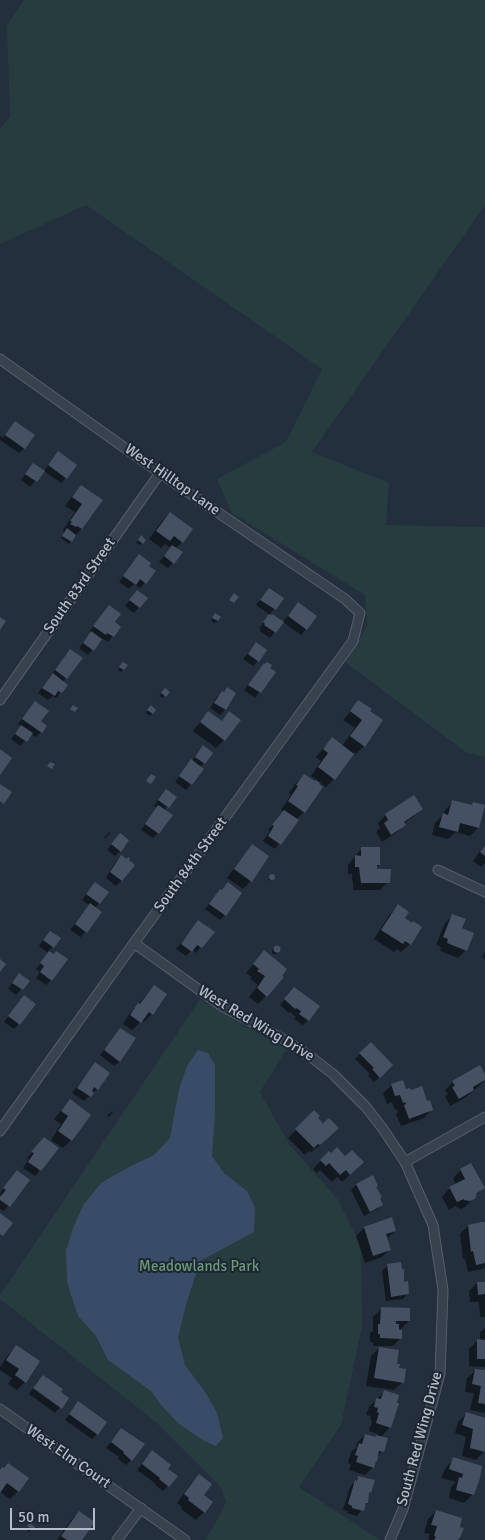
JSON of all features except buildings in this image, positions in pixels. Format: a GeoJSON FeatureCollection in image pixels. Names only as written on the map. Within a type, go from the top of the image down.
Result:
{"type":"FeatureCollection","features":[{"type":"Feature","properties":{"kind":"street","name":"West Hilltop Lane"},"geometry":{"type":"LineString","coordinates":[[0,358],[160,473],[345,599]]}},
{"type":"Feature","properties":{"kind":"street","name":"South 83rd Street"},"geometry":{"type":"LineString","coordinates":[[0,700],[160,473]]}},
{"type":"Feature","properties":{"kind":"street","name":"South 84th Street"},"geometry":{"type":"LineString","coordinates":[[0,1131],[353,641],[360,613],[345,599]]}},
{"type":"Feature","properties":{"kind":"street"},"geometry":{"type":"LineString","coordinates":[[438,870],[485,892]]}},
{"type":"Feature","properties":{"kind":"street","name":"West Red Wing Drive"},"geometry":{"type":"LineString","coordinates":[[134,943],[223,1007],[285,1040],[333,1074],[384,1129],[405,1162]]}},
{"type":"Feature","properties":{"kind":"street"},"geometry":{"type":"LineString","coordinates":[[405,1162],[485,1116]]}},
{"type":"Feature","properties":{"kind":"street","name":"South Red Wing Drive"},"geometry":{"type":"LineString","coordinates":[[390,1540],[403,1509],[440,1374],[443,1290],[433,1225],[405,1162]]}},
{"type":"Feature","properties":{"kind":"street","name":"West Elm Court"},"geometry":{"type":"LineString","coordinates":[[1,1413],[185,1540]]}},
{"type":"Feature","properties":{"kind":"street"},"geometry":{"type":"LineString","coordinates":[[117,1540],[140,1508]]}},
{"type":"Feature","properties":{"kind":"green space"},"geometry":{"type":"Polygon","coordinates":[[[24,0],[485,0],[485,205],[312,452],[389,483],[386,525],[485,527],[485,757],[466,752],[345,662],[367,626],[365,595],[232,513],[217,479],[286,442],[322,369],[86,205],[0,244],[0,129],[10,117],[7,25],[24,0]]]}},
{"type":"Feature","properties":{"kind":"green space","name":"Meadowlands Park"},"geometry":{"type":"Polygon","coordinates":[[[200,999],[287,1049],[260,1092],[289,1144],[339,1201],[361,1246],[362,1327],[341,1425],[299,1487],[380,1540],[205,1540],[223,1510],[226,1501],[220,1486],[156,1422],[0,1299],[0,1295],[200,999]]]}},
{"type":"Feature","properties":{"kind":"water"},"geometry":{"type":"Polygon","coordinates":[[[198,1050],[208,1053],[215,1065],[215,1115],[212,1156],[224,1173],[247,1191],[255,1208],[254,1232],[200,1261],[185,1308],[178,1338],[185,1365],[205,1392],[217,1413],[223,1438],[216,1446],[204,1441],[179,1424],[151,1391],[108,1360],[96,1336],[78,1316],[67,1282],[66,1251],[73,1228],[84,1204],[101,1183],[154,1155],[170,1138],[179,1089],[187,1066],[198,1050]]]}}]}
